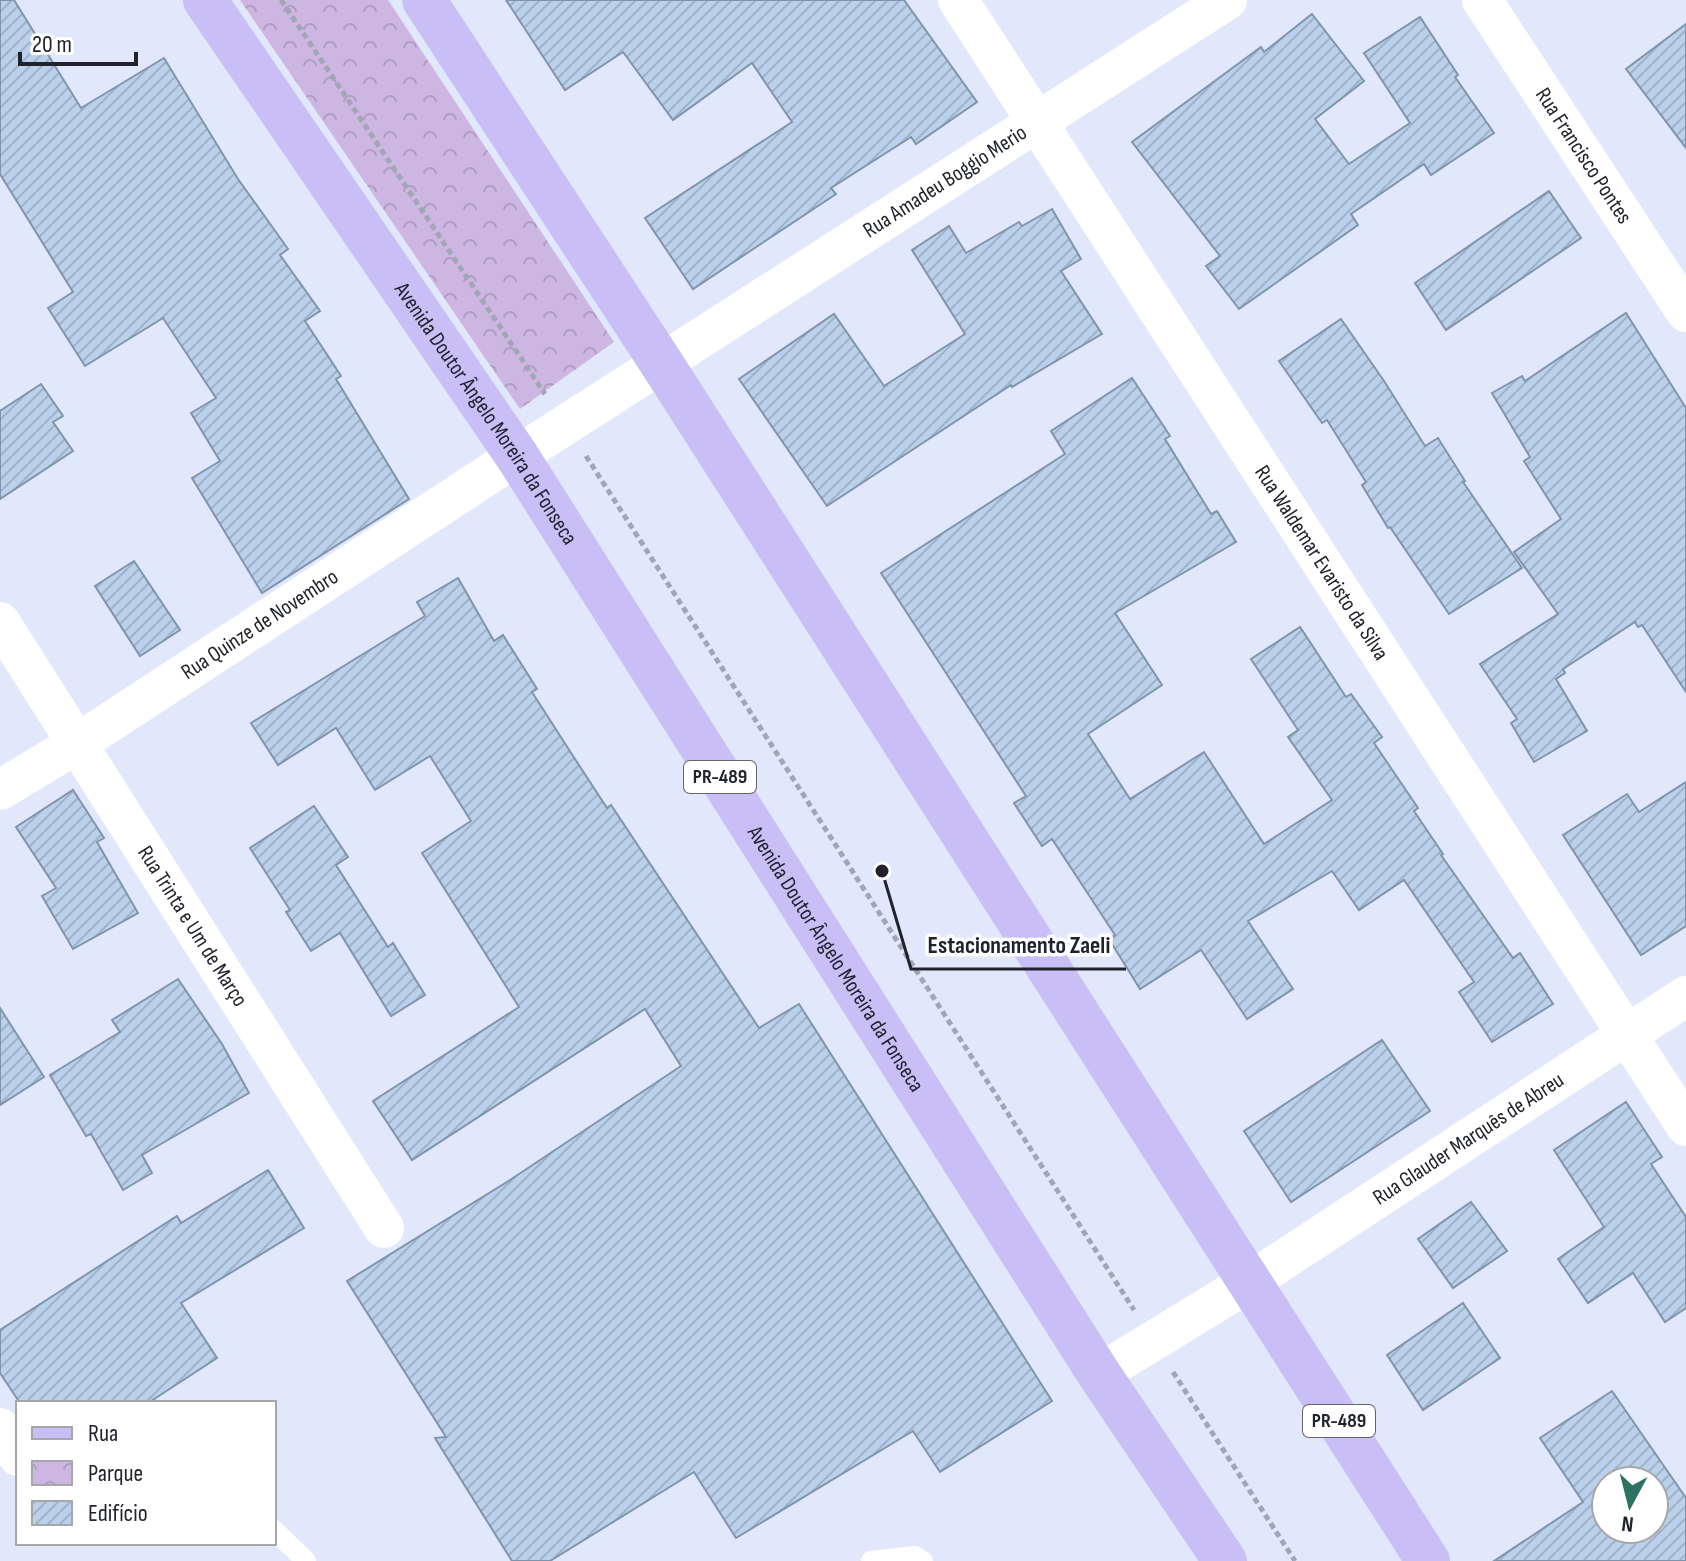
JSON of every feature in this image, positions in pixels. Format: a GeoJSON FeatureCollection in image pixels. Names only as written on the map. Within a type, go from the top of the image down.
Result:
{"type":"FeatureCollection","features":[{"type":"Feature","properties":{"kind":"main road","name":"Avenida Doutor Ângelo Moreira da Fonseca"},"geometry":{"type":"LineString","coordinates":[[205,0],[517,456],[1099,1374],[1225,1561]]}},
{"type":"Feature","properties":{"kind":"main road","name":"PR-489"},"geometry":{"type":"LineString","coordinates":[[424,0],[662,364],[1428,1561]]}},
{"type":"Feature","properties":{"kind":"street","name":"Rua Waldemar Evaristo da Silva"},"geometry":{"type":"LineString","coordinates":[[958,0],[1686,1126]]}},
{"type":"Feature","properties":{"kind":"street","name":"Rua Amadeu Boggio Merio"},"geometry":{"type":"LineString","coordinates":[[566,425],[1227,0]]}},
{"type":"Feature","properties":{"kind":"street","name":"Rua Francisco Pontes"},"geometry":{"type":"LineString","coordinates":[[1482,0],[1686,312]]}},
{"type":"Feature","properties":{"kind":"street","name":"Rua Quinze de Novembro"},"geometry":{"type":"LineString","coordinates":[[0,790],[78,743],[566,425]]}},
{"type":"Feature","properties":{"kind":"street","name":"Rua Trinta e Um de Março"},"geometry":{"type":"LineString","coordinates":[[0,622],[384,1228]]}},
{"type":"Feature","properties":{"kind":"street","name":"Rua Glauder Marquês de Abreu"},"geometry":{"type":"LineString","coordinates":[[1099,1374],[1251,1281],[1686,996]]}},
{"type":"Feature","properties":{"kind":"street"},"geometry":{"type":"LineString","coordinates":[[0,1428],[16,1453]]}},
{"type":"Feature","properties":{"kind":"lane"},"geometry":{"type":"LineString","coordinates":[[276,1532],[306,1561]]}},
{"type":"Feature","properties":{"kind":"lane"},"geometry":{"type":"LineString","coordinates":[[871,1561],[915,1556],[923,1561]]}},
{"type":"Feature","properties":{"kind":"path"},"geometry":{"type":"LineString","coordinates":[[281,0],[566,425],[1295,1561]]}},
{"type":"Feature","properties":{"kind":"green space"},"geometry":{"type":"Polygon","coordinates":[[[240,0],[388,0],[614,342],[520,409],[240,0]]]}},
{"type":"Feature","properties":{"kind":"building"},"geometry":{"type":"Polygon","coordinates":[[[0,0],[14,0],[81,108],[164,58],[238,179],[288,249],[280,255],[320,311],[305,321],[341,376],[336,379],[409,499],[262,593],[192,478],[220,461],[191,413],[216,398],[163,318],[85,366],[48,308],[73,292],[0,174],[0,0]]]}},
{"type":"Feature","properties":{"kind":"building"},"geometry":{"type":"Polygon","coordinates":[[[506,0],[904,0],[977,102],[916,144],[911,137],[831,188],[836,194],[693,289],[645,218],[792,122],[752,63],[673,120],[623,52],[565,90],[506,0]]]}},
{"type":"Feature","properties":{"kind":"building"},"geometry":{"type":"Polygon","coordinates":[[[1312,14],[1364,81],[1315,119],[1349,164],[1410,123],[1364,53],[1420,17],[1458,75],[1455,77],[1494,133],[1431,175],[1424,164],[1351,214],[1358,225],[1239,309],[1206,266],[1220,256],[1132,142],[1261,47],[1264,52],[1312,14]]]}},
{"type":"Feature","properties":{"kind":"building"},"geometry":{"type":"Polygon","coordinates":[[[1686,24],[1686,148],[1626,69],[1686,24]]]}},
{"type":"Feature","properties":{"kind":"building"},"geometry":{"type":"Polygon","coordinates":[[[1549,191],[1581,238],[1446,330],[1415,283],[1549,191]]]}},
{"type":"Feature","properties":{"kind":"building"},"geometry":{"type":"Polygon","coordinates":[[[1052,209],[1081,259],[1061,271],[1102,334],[1011,385],[827,506],[739,379],[834,314],[884,386],[965,334],[912,250],[949,226],[966,253],[1019,222],[1022,226],[1052,209]]]}},
{"type":"Feature","properties":{"kind":"building"},"geometry":{"type":"Polygon","coordinates":[[[1626,313],[1686,408],[1686,692],[1642,625],[1638,627],[1635,622],[1563,669],[1565,673],[1556,679],[1587,731],[1534,762],[1511,723],[1517,719],[1480,664],[1558,614],[1514,552],[1561,519],[1524,461],[1530,457],[1492,393],[1522,376],[1525,381],[1626,313]]]}},
{"type":"Feature","properties":{"kind":"building"},"geometry":{"type":"Polygon","coordinates":[[[1341,319],[1425,446],[1438,438],[1463,482],[1522,568],[1449,614],[1388,528],[1362,485],[1366,482],[1327,420],[1322,423],[1279,361],[1341,319]]]}},
{"type":"Feature","properties":{"kind":"building"},"geometry":{"type":"Polygon","coordinates":[[[1132,378],[1170,436],[1165,439],[1211,514],[1217,511],[1236,542],[1115,613],[1162,685],[1088,734],[1130,799],[1204,752],[1264,844],[1332,800],[1288,737],[1298,730],[1251,659],[1300,627],[1346,697],[1351,694],[1382,737],[1374,743],[1418,808],[1414,811],[1441,855],[1513,958],[1520,953],[1553,1004],[1492,1042],[1459,992],[1474,982],[1404,880],[1359,910],[1332,871],[1248,921],[1293,989],[1247,1019],[1201,950],[1140,989],[1109,939],[1115,935],[1052,839],[1042,846],[1014,803],[1026,796],[881,573],[1065,454],[1051,431],[1132,378]]]}},
{"type":"Feature","properties":{"kind":"building"},"geometry":{"type":"Polygon","coordinates":[[[41,384],[63,416],[53,422],[73,451],[0,499],[0,411],[41,384]]]}},
{"type":"Feature","properties":{"kind":"building"},"geometry":{"type":"Polygon","coordinates":[[[134,561],[180,630],[140,656],[95,586],[134,561]]]}},
{"type":"Feature","properties":{"kind":"building"},"geometry":{"type":"Polygon","coordinates":[[[458,578],[494,641],[503,635],[537,689],[532,692],[573,756],[607,808],[611,805],[759,1028],[799,1004],[1052,1401],[940,1472],[913,1431],[736,1538],[694,1472],[550,1561],[512,1561],[435,1438],[446,1437],[347,1281],[510,1180],[681,1066],[645,1009],[412,1160],[373,1101],[519,1007],[422,853],[471,821],[430,756],[375,790],[336,728],[278,765],[251,723],[425,616],[417,602],[458,578]]]}},
{"type":"Feature","properties":{"kind":"building"},"geometry":{"type":"Polygon","coordinates":[[[1686,782],[1686,926],[1641,955],[1563,835],[1627,794],[1639,812],[1686,782]]]}},
{"type":"Feature","properties":{"kind":"building"},"geometry":{"type":"Polygon","coordinates":[[[73,790],[104,838],[97,842],[138,913],[73,949],[42,896],[56,888],[16,827],[73,790]]]}},
{"type":"Feature","properties":{"kind":"building"},"geometry":{"type":"Polygon","coordinates":[[[314,806],[348,857],[336,865],[388,947],[393,943],[425,995],[391,1016],[340,933],[311,951],[286,912],[290,910],[250,848],[314,806]]]}},
{"type":"Feature","properties":{"kind":"building"},"geometry":{"type":"Polygon","coordinates":[[[178,979],[222,1044],[249,1093],[142,1155],[152,1173],[123,1190],[91,1134],[86,1136],[50,1075],[120,1032],[112,1020],[178,979]]]}},
{"type":"Feature","properties":{"kind":"building"},"geometry":{"type":"Polygon","coordinates":[[[0,1008],[44,1077],[0,1105],[0,1008]]]}},
{"type":"Feature","properties":{"kind":"building"},"geometry":{"type":"Polygon","coordinates":[[[1382,1040],[1430,1111],[1291,1202],[1244,1131],[1382,1040]]]}},
{"type":"Feature","properties":{"kind":"building"},"geometry":{"type":"Polygon","coordinates":[[[1626,1102],[1662,1157],[1651,1164],[1686,1217],[1686,1308],[1665,1322],[1633,1273],[1588,1303],[1558,1259],[1604,1227],[1554,1150],[1626,1102]]]}},
{"type":"Feature","properties":{"kind":"building"},"geometry":{"type":"Polygon","coordinates":[[[268,1170],[304,1228],[181,1303],[217,1358],[151,1401],[19,1401],[0,1373],[0,1330],[177,1216],[181,1223],[268,1170]]]}},
{"type":"Feature","properties":{"kind":"building"},"geometry":{"type":"Polygon","coordinates":[[[1471,1202],[1507,1251],[1453,1288],[1418,1239],[1471,1202]]]}},
{"type":"Feature","properties":{"kind":"building"},"geometry":{"type":"Polygon","coordinates":[[[1463,1303],[1500,1358],[1423,1410],[1387,1355],[1463,1303]]]}},
{"type":"Feature","properties":{"kind":"building"},"geometry":{"type":"Polygon","coordinates":[[[1612,1391],[1663,1465],[1590,1465],[1590,1545],[1670,1545],[1670,1475],[1686,1498],[1686,1561],[1494,1561],[1583,1502],[1540,1438],[1612,1391]]]}},
{"type":"Feature","properties":{"kind":"place","name":"Estacionamento Zaeli"},"geometry":{"type":"Point","coordinates":[882,871]}}]}
